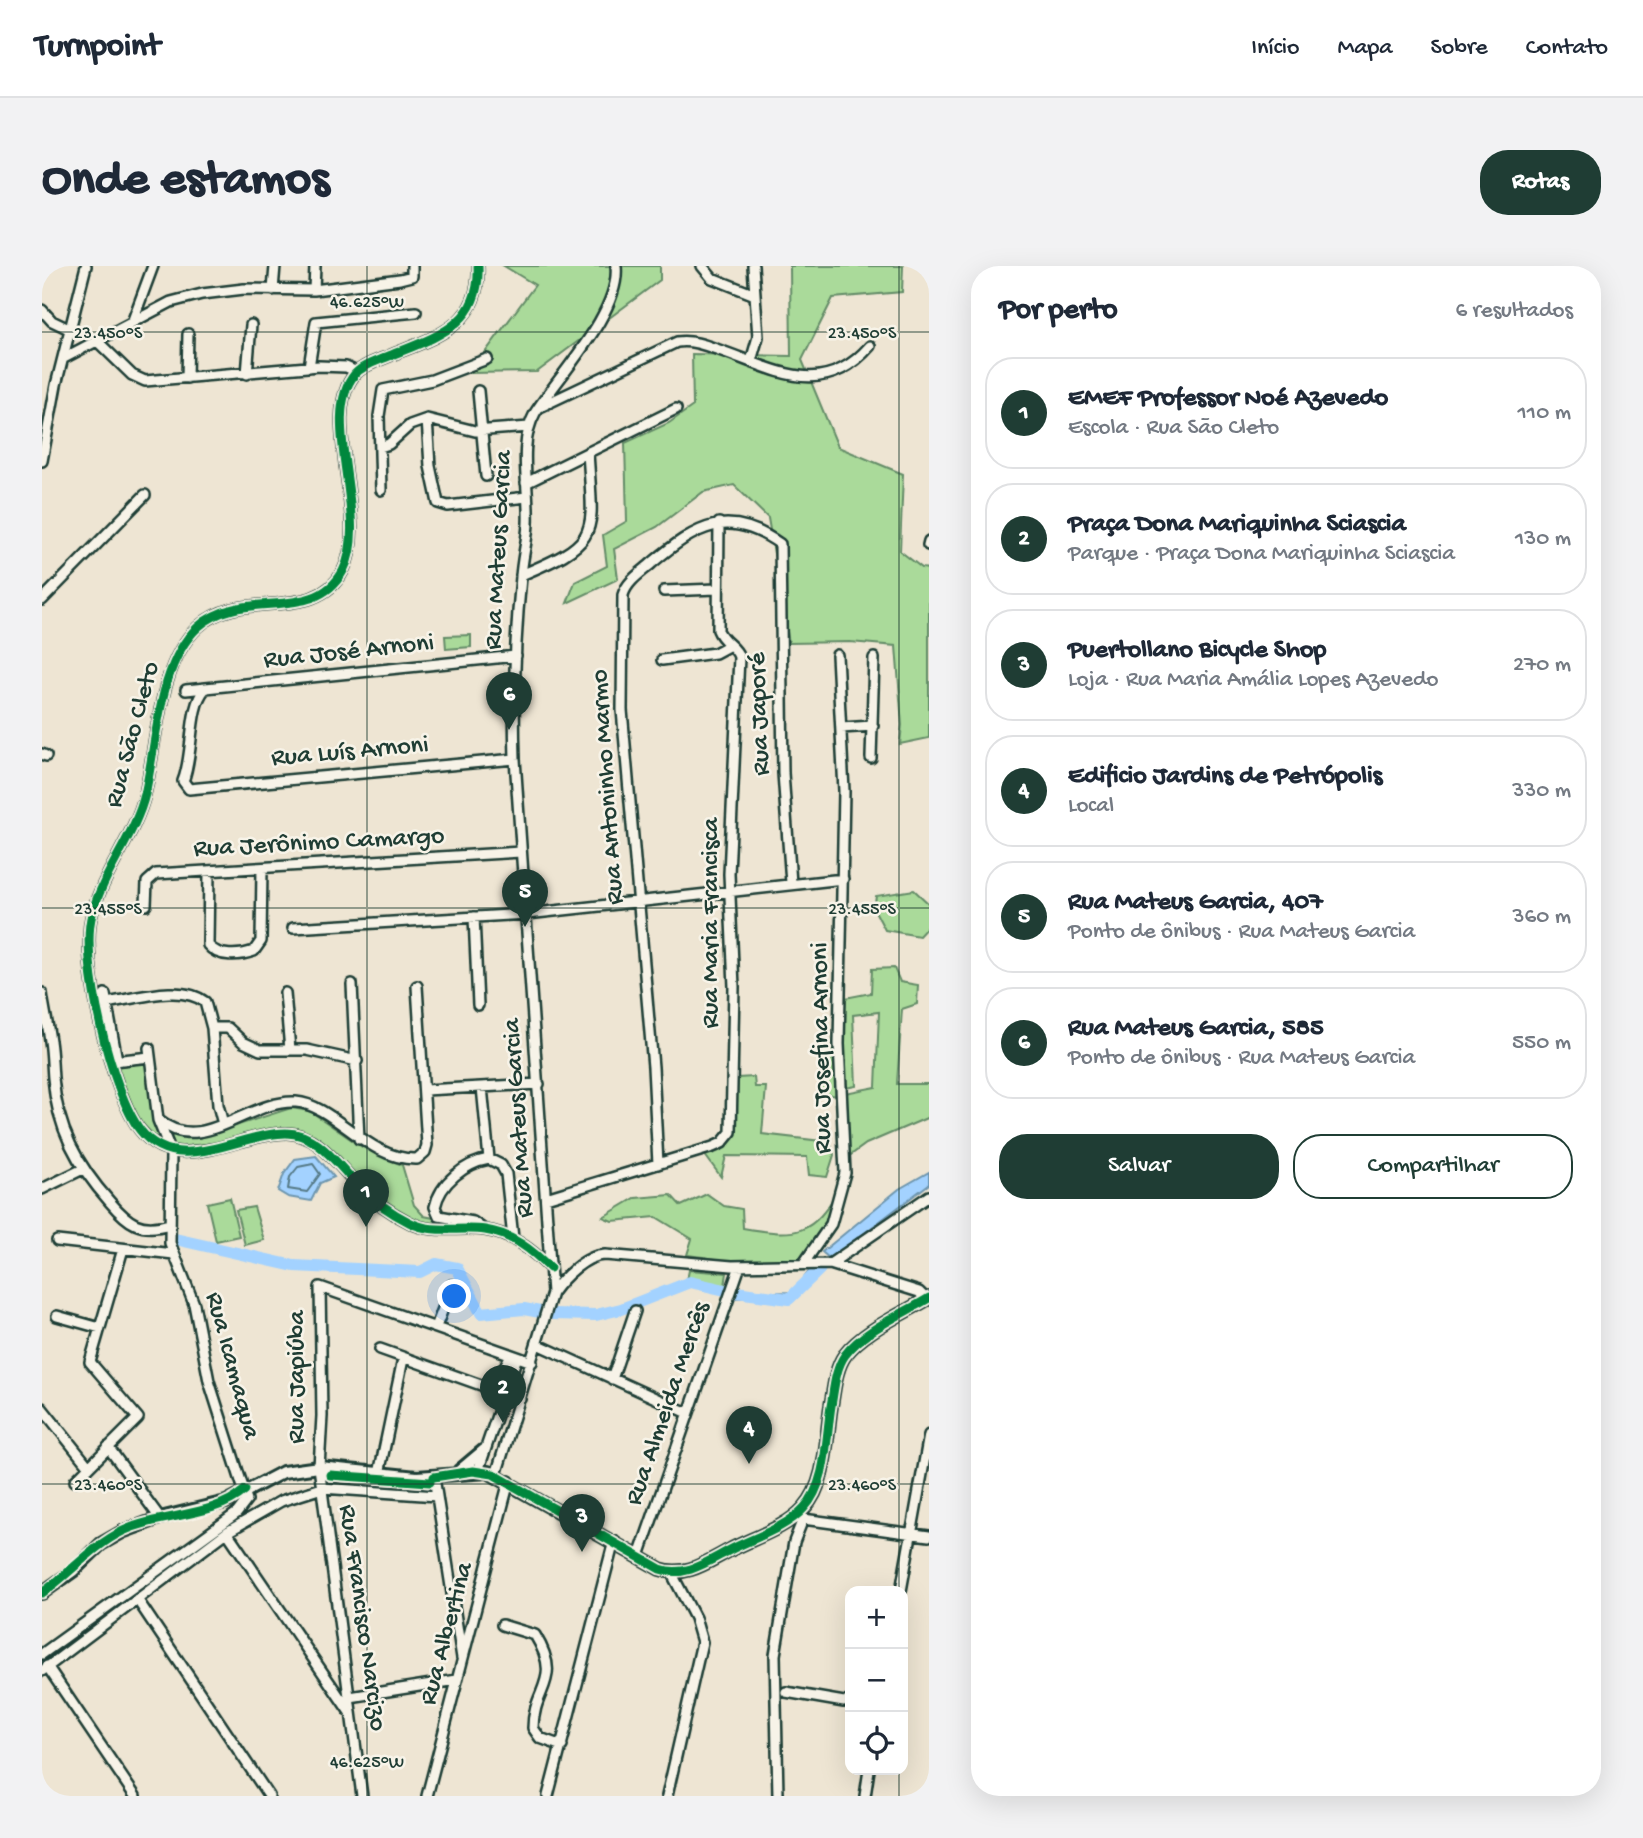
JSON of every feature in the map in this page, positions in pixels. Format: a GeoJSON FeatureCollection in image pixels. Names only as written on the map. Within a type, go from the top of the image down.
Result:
{"type":"FeatureCollection","features":[{"type":"Feature","properties":{"kind":"main road"},"geometry":{"type":"LineString","coordinates":[[42,1593],[109,1539],[160,1518],[209,1508],[237,1498],[245,1490],[283,1472],[319,1466],[379,1474],[434,1477],[478,1471],[496,1475],[671,1572],[690,1570],[800,1516],[817,1485],[835,1386],[845,1355],[875,1330],[928,1299]]}},
{"type":"Feature","properties":{"kind":"main road"},"geometry":{"type":"LineString","coordinates":[[456,1474],[484,1450]]}},
{"type":"Feature","properties":{"kind":"street"},"geometry":{"type":"LineString","coordinates":[[42,461],[44,440],[86,266]]}},
{"type":"Feature","properties":{"kind":"street"},"geometry":{"type":"LineString","coordinates":[[133,320],[153,266]]}},
{"type":"Feature","properties":{"kind":"street"},"geometry":{"type":"LineString","coordinates":[[273,290],[275,266]]}},
{"type":"Feature","properties":{"kind":"street"},"geometry":{"type":"LineString","coordinates":[[314,290],[315,266]]}},
{"type":"Feature","properties":{"kind":"street"},"geometry":{"type":"LineString","coordinates":[[64,358],[171,302],[202,293],[314,290],[411,277],[412,266]]}},
{"type":"Feature","properties":{"kind":"street"},"geometry":{"type":"LineString","coordinates":[[96,340],[132,375],[145,381],[309,368],[346,367],[357,372],[455,324],[476,297],[478,266]]}},
{"type":"Feature","properties":{"kind":"street","name":"Rua Mateus Garcia"},"geometry":{"type":"LineString","coordinates":[[496,1475],[552,1293],[514,759],[516,656],[521,575],[528,524],[526,483],[529,427],[538,408],[611,305],[617,278],[616,266]]}},
{"type":"Feature","properties":{"kind":"street"},"geometry":{"type":"LineString","coordinates":[[702,266],[712,278],[755,295]]}},
{"type":"Feature","properties":{"kind":"street"},"geometry":{"type":"LineString","coordinates":[[751,361],[758,343],[754,266]]}},
{"type":"Feature","properties":{"kind":"street"},"geometry":{"type":"LineString","coordinates":[[42,310],[52,321],[71,330]]}},
{"type":"Feature","properties":{"kind":"street"},"geometry":{"type":"LineString","coordinates":[[309,368],[316,321],[416,312]]}},
{"type":"Feature","properties":{"kind":"street"},"geometry":{"type":"LineString","coordinates":[[247,374],[251,326]]}},
{"type":"Feature","properties":{"kind":"street"},"geometry":{"type":"LineString","coordinates":[[187,378],[188,334]]}},
{"type":"Feature","properties":{"kind":"street"},"geometry":{"type":"LineString","coordinates":[[538,408],[677,342],[695,342],[795,377],[818,377],[852,365],[870,346]]}},
{"type":"Feature","properties":{"kind":"street"},"geometry":{"type":"LineString","coordinates":[[381,490],[379,416],[385,389],[432,380],[487,359]]}},
{"type":"Feature","properties":{"kind":"street","name":"Rua São Cleto"},"geometry":{"type":"LineString","coordinates":[[171,1152],[150,1140],[137,1125],[114,1061],[95,991],[90,925],[114,860],[143,801],[176,656],[189,636],[216,613],[236,606],[310,599],[329,588],[341,575],[349,556],[351,528],[342,414],[347,387],[357,372]]}},
{"type":"Feature","properties":{"kind":"street"},"geometry":{"type":"LineString","coordinates":[[478,391],[486,475]]}},
{"type":"Feature","properties":{"kind":"street"},"geometry":{"type":"LineString","coordinates":[[526,483],[676,410]]}},
{"type":"Feature","properties":{"kind":"street"},"geometry":{"type":"LineString","coordinates":[[380,447],[389,444],[410,425],[426,419],[482,432],[529,427]]}},
{"type":"Feature","properties":{"kind":"street"},"geometry":{"type":"LineString","coordinates":[[426,419],[430,466],[438,503],[448,506],[527,497]]}},
{"type":"Feature","properties":{"kind":"street"},"geometry":{"type":"LineString","coordinates":[[521,575],[570,552],[586,539],[592,520],[588,452]]}},
{"type":"Feature","properties":{"kind":"street"},"geometry":{"type":"LineString","coordinates":[[42,600],[145,495]]}},
{"type":"Feature","properties":{"kind":"street","name":"Rua Japoré"},"geometry":{"type":"LineString","coordinates":[[719,523],[744,524],[779,544],[783,773],[790,883]]}},
{"type":"Feature","properties":{"kind":"street","name":"Rua Maria Francisca"},"geometry":{"type":"LineString","coordinates":[[546,1198],[722,1143],[731,1132],[734,987],[729,890],[739,657],[738,652],[728,646],[718,630],[719,523]]}},
{"type":"Feature","properties":{"kind":"street","name":"Rua Antoninho Marmo"},"geometry":{"type":"LineString","coordinates":[[658,1164],[620,668],[624,592],[628,584],[681,541],[696,531],[719,523]]}},
{"type":"Feature","properties":{"kind":"street"},"geometry":{"type":"LineString","coordinates":[[664,592],[717,589]]}},
{"type":"Feature","properties":{"kind":"street"},"geometry":{"type":"LineString","coordinates":[[662,660],[715,653],[728,646]]}},
{"type":"Feature","properties":{"kind":"street","name":"Rua Josefina Arnoni"},"geometry":{"type":"LineString","coordinates":[[804,1263],[831,1224],[845,1173],[839,1064],[844,791],[837,654]]}},
{"type":"Feature","properties":{"kind":"street","name":"Rua José Arnoni"},"geometry":{"type":"LineString","coordinates":[[186,690],[516,656]]}},
{"type":"Feature","properties":{"kind":"street"},"geometry":{"type":"LineString","coordinates":[[872,758],[874,658]]}},
{"type":"Feature","properties":{"kind":"street","name":"Rua Luís Arnoni"},"geometry":{"type":"LineString","coordinates":[[205,689],[198,702],[189,761],[183,781],[184,786],[189,789],[514,759]]}},
{"type":"Feature","properties":{"kind":"street"},"geometry":{"type":"LineString","coordinates":[[841,728],[873,726]]}},
{"type":"Feature","properties":{"kind":"street","name":"Rua Jerônimo Camargo"},"geometry":{"type":"LineString","coordinates":[[146,905],[147,882],[152,876],[521,852]]}},
{"type":"Feature","properties":{"kind":"street"},"geometry":{"type":"LineString","coordinates":[[209,871],[208,945],[215,953],[236,955],[254,951],[261,941],[262,868]]}},
{"type":"Feature","properties":{"kind":"street"},"geometry":{"type":"LineString","coordinates":[[293,928],[527,914],[843,879]]}},
{"type":"Feature","properties":{"kind":"street"},"geometry":{"type":"LineString","coordinates":[[474,917],[478,1005]]}},
{"type":"Feature","properties":{"kind":"street"},"geometry":{"type":"LineString","coordinates":[[352,984],[359,1139]]}},
{"type":"Feature","properties":{"kind":"street"},"geometry":{"type":"LineString","coordinates":[[158,1120],[168,1128],[189,1134],[207,1131],[278,1104],[300,1103],[318,1110],[359,1139],[396,1156],[411,1160],[421,1157],[427,1145],[417,986]]}},
{"type":"Feature","properties":{"kind":"street"},"geometry":{"type":"LineString","coordinates":[[42,993],[44,1027],[60,1119],[83,1169],[131,1224],[150,1229],[169,1224]]}},
{"type":"Feature","properties":{"kind":"street"},"geometry":{"type":"LineString","coordinates":[[285,993],[290,1050]]}},
{"type":"Feature","properties":{"kind":"street","name":"Rua São Cleto"},"geometry":{"type":"LineString","coordinates":[[114,1061],[105,999],[193,995],[205,1002],[212,1028]]}},
{"type":"Feature","properties":{"kind":"street"},"geometry":{"type":"LineString","coordinates":[[223,1124],[218,1105],[212,1028],[228,1028],[252,1048],[316,1051],[357,1061]]}},
{"type":"Feature","properties":{"kind":"street"},"geometry":{"type":"LineString","coordinates":[[114,1061],[149,1053],[158,1120],[171,1152],[229,1146],[274,1134],[305,1136],[370,1196],[411,1223],[441,1230],[482,1229],[513,1238],[550,1268]]}},
{"type":"Feature","properties":{"kind":"street"},"geometry":{"type":"LineString","coordinates":[[425,1090],[539,1084]]}},
{"type":"Feature","properties":{"kind":"street"},"geometry":{"type":"LineString","coordinates":[[482,1087],[489,1159]]}},
{"type":"Feature","properties":{"kind":"street","name":"Rua Icamaqua"},"geometry":{"type":"LineString","coordinates":[[171,1152],[169,1224],[174,1254],[194,1304],[209,1381],[245,1490]]}},
{"type":"Feature","properties":{"kind":"street"},"geometry":{"type":"LineString","coordinates":[[482,1229],[473,1222],[439,1216],[435,1207],[445,1186],[464,1167],[489,1159],[500,1165],[506,1174],[513,1238]]}},
{"type":"Feature","properties":{"kind":"street"},"geometry":{"type":"LineString","coordinates":[[42,1189],[83,1169]]}},
{"type":"Feature","properties":{"kind":"street"},"geometry":{"type":"LineString","coordinates":[[830,1264],[929,1196]]}},
{"type":"Feature","properties":{"kind":"street"},"geometry":{"type":"LineString","coordinates":[[57,1241],[174,1254]]}},
{"type":"Feature","properties":{"kind":"street"},"geometry":{"type":"LineString","coordinates":[[75,1481],[138,1418],[91,1364],[123,1249]]}},
{"type":"Feature","properties":{"kind":"street"},"geometry":{"type":"LineString","coordinates":[[552,1293],[574,1270],[599,1255],[740,1266],[830,1264],[919,1292],[928,1299]]}},
{"type":"Feature","properties":{"kind":"street","name":"Rua Almeida Mercês"},"geometry":{"type":"LineString","coordinates":[[639,1556],[740,1266]]}},
{"type":"Feature","properties":{"kind":"street"},"geometry":{"type":"LineString","coordinates":[[452,1285],[436,1327],[532,1362]]}},
{"type":"Feature","properties":{"kind":"street","name":"Rua Japiúba"},"geometry":{"type":"LineString","coordinates":[[322,1488],[319,1466],[322,1416],[320,1287],[436,1327]]}},
{"type":"Feature","properties":{"kind":"street"},"geometry":{"type":"LineString","coordinates":[[612,1378],[635,1311]]}},
{"type":"Feature","properties":{"kind":"street"},"geometry":{"type":"LineString","coordinates":[[57,1316],[100,1328]]}},
{"type":"Feature","properties":{"kind":"street"},"geometry":{"type":"LineString","coordinates":[[537,1344],[688,1413]]}},
{"type":"Feature","properties":{"kind":"street"},"geometry":{"type":"LineString","coordinates":[[380,1349],[520,1399]]}},
{"type":"Feature","properties":{"kind":"street"},"geometry":{"type":"LineString","coordinates":[[493,1388],[514,1356]]}},
{"type":"Feature","properties":{"kind":"street"},"geometry":{"type":"LineString","coordinates":[[478,1471],[514,1356]]}},
{"type":"Feature","properties":{"kind":"street"},"geometry":{"type":"LineString","coordinates":[[379,1474],[403,1359]]}},
{"type":"Feature","properties":{"kind":"street"},"geometry":{"type":"LineString","coordinates":[[42,1408],[89,1467]]}},
{"type":"Feature","properties":{"kind":"street"},"geometry":{"type":"LineString","coordinates":[[902,1586],[929,1435]]}},
{"type":"Feature","properties":{"kind":"street"},"geometry":{"type":"LineString","coordinates":[[108,1447],[160,1518]]}},
{"type":"Feature","properties":{"kind":"street"},"geometry":{"type":"LineString","coordinates":[[434,1477],[463,1663]]}},
{"type":"Feature","properties":{"kind":"street","name":"Rua Albertina"},"geometry":{"type":"LineString","coordinates":[[427,1796],[509,1481]]}},
{"type":"Feature","properties":{"kind":"street"},"geometry":{"type":"LineString","coordinates":[[135,1796],[44,1668],[228,1532],[281,1501],[322,1488],[437,1496]]}},
{"type":"Feature","properties":{"kind":"street","name":"Rua Francisco Narcizo"},"geometry":{"type":"LineString","coordinates":[[322,1488],[362,1796]]}},
{"type":"Feature","properties":{"kind":"street"},"geometry":{"type":"LineString","coordinates":[[42,1654],[237,1513],[247,1500],[245,1490]]}},
{"type":"Feature","properties":{"kind":"street"},"geometry":{"type":"LineString","coordinates":[[778,1796],[781,1692],[777,1631],[800,1516],[929,1536]]}},
{"type":"Feature","properties":{"kind":"street"},"geometry":{"type":"LineString","coordinates":[[228,1532],[352,1715]]}},
{"type":"Feature","properties":{"kind":"street"},"geometry":{"type":"LineString","coordinates":[[548,1796],[614,1541]]}},
{"type":"Feature","properties":{"kind":"street"},"geometry":{"type":"LineString","coordinates":[[667,1796],[702,1642],[695,1618],[671,1572]]}},
{"type":"Feature","properties":{"kind":"street"},"geometry":{"type":"LineString","coordinates":[[137,1599],[269,1796]]}},
{"type":"Feature","properties":{"kind":"street"},"geometry":{"type":"LineString","coordinates":[[502,1626],[536,1635],[543,1647],[549,1670],[533,1728],[540,1738],[562,1746]]}},
{"type":"Feature","properties":{"kind":"street"},"geometry":{"type":"LineString","coordinates":[[350,1697],[457,1680]]}},
{"type":"Feature","properties":{"kind":"street"},"geometry":{"type":"LineString","coordinates":[[781,1692],[844,1702]]}},
{"type":"Feature","properties":{"kind":"street"},"geometry":{"type":"LineString","coordinates":[[865,1796],[868,1775]]}},
{"type":"Feature","properties":{"kind":"green space"},"geometry":{"type":"Polygon","coordinates":[[[504,266],[660,266],[660,280],[537,372],[470,373],[535,285],[504,266]]]}},
{"type":"Feature","properties":{"kind":"green space"},"geometry":{"type":"Polygon","coordinates":[[[790,266],[903,266],[902,292],[833,298],[802,360],[838,447],[903,474],[900,551],[922,568],[929,569],[929,738],[900,744],[902,725],[896,646],[850,642],[789,643],[768,518],[734,485],[703,492],[657,527],[614,549],[618,579],[567,603],[575,582],[607,566],[603,535],[627,521],[625,443],[669,423],[693,406],[692,354],[791,356],[790,266]]]}},
{"type":"Feature","properties":{"kind":"green space"},"geometry":{"type":"Polygon","coordinates":[[[471,635],[471,647],[446,649],[445,636],[471,635]]]}},
{"type":"Feature","properties":{"kind":"green space"},"geometry":{"type":"Polygon","coordinates":[[[914,890],[929,904],[929,925],[919,936],[885,930],[874,909],[876,896],[914,890]]]}},
{"type":"Feature","properties":{"kind":"green space"},"geometry":{"type":"Polygon","coordinates":[[[894,968],[900,982],[918,985],[917,1004],[902,1009],[897,1084],[929,1084],[929,1117],[866,1144],[848,1157],[845,1093],[876,1087],[879,1012],[853,1015],[856,1086],[845,1088],[845,998],[871,993],[872,969],[894,968]]]}},
{"type":"Feature","properties":{"kind":"green space"},"geometry":{"type":"Polygon","coordinates":[[[819,1050],[836,1050],[837,1096],[819,1093],[819,1050]]]}},
{"type":"Feature","properties":{"kind":"green space"},"geometry":{"type":"Polygon","coordinates":[[[146,1061],[154,1120],[162,1144],[138,1119],[117,1068],[121,1064],[146,1061]]]}},
{"type":"Feature","properties":{"kind":"green space"},"geometry":{"type":"Polygon","coordinates":[[[754,1077],[755,1087],[766,1087],[762,1134],[830,1142],[834,1155],[827,1177],[809,1175],[807,1157],[726,1156],[721,1177],[705,1155],[733,1138],[737,1078],[754,1077]]]}},
{"type":"Feature","properties":{"kind":"green space"},"geometry":{"type":"Polygon","coordinates":[[[291,1108],[310,1111],[362,1147],[402,1165],[414,1205],[424,1216],[479,1227],[425,1225],[405,1215],[364,1187],[321,1140],[299,1131],[274,1129],[225,1142],[177,1147],[173,1147],[167,1133],[201,1137],[291,1108]]]}},
{"type":"Feature","properties":{"kind":"green space"},"geometry":{"type":"Polygon","coordinates":[[[840,1187],[825,1226],[814,1245],[801,1258],[776,1264],[745,1263],[687,1255],[692,1239],[656,1217],[612,1221],[603,1217],[635,1198],[671,1195],[681,1206],[707,1194],[724,1206],[742,1209],[743,1228],[790,1232],[801,1230],[821,1216],[840,1187]]]}},
{"type":"Feature","properties":{"kind":"green space"},"geometry":{"type":"Polygon","coordinates":[[[230,1198],[239,1236],[216,1241],[207,1203],[230,1198]]]}},
{"type":"Feature","properties":{"kind":"green space"},"geometry":{"type":"Polygon","coordinates":[[[254,1207],[264,1240],[245,1245],[236,1210],[254,1207]]]}},
{"type":"Feature","properties":{"kind":"green space"},"geometry":{"type":"Polygon","coordinates":[[[689,1270],[727,1273],[725,1286],[687,1280],[689,1270]]]}},
{"type":"Feature","properties":{"kind":"water"},"geometry":{"type":"Polygon","coordinates":[[[316,1156],[334,1177],[320,1183],[311,1201],[288,1197],[278,1191],[284,1174],[295,1159],[316,1156]]]}},
{"type":"Feature","properties":{"kind":"water"},"geometry":{"type":"Polygon","coordinates":[[[929,1172],[929,1184],[830,1259],[822,1252],[899,1189],[929,1172]]]}},
{"type":"Feature","properties":{"kind":"water"},"geometry":{"type":"Polygon","coordinates":[[[810,1270],[820,1270],[794,1296],[731,1298],[734,1293],[793,1292],[810,1270]]]}},
{"type":"Feature","properties":{"kind":"waterway"},"geometry":{"type":"LineString","coordinates":[[175,1239],[294,1266],[420,1272],[436,1264],[457,1268],[481,1313],[524,1309],[540,1312]]}},
{"type":"Feature","properties":{"kind":"waterway"},"geometry":{"type":"LineString","coordinates":[[736,1292],[789,1299],[820,1269]]}},
{"type":"Feature","properties":{"kind":"waterway"},"geometry":{"type":"LineString","coordinates":[[552,1314],[596,1315],[621,1309],[690,1282],[725,1290]]}},
{"type":"Feature","properties":{"kind":"cycle path"},"geometry":{"type":"LineString","coordinates":[[478,266],[477,286],[472,303],[463,316],[438,335],[362,368],[355,374],[345,393],[341,415],[342,441],[351,524],[350,549],[343,571],[330,587],[314,597],[296,602],[235,609],[216,615],[198,627],[185,643],[175,662],[161,705],[141,809],[104,883],[92,914],[89,935],[90,962],[101,1025],[119,1087],[140,1130],[155,1144],[172,1151],[190,1152],[268,1135],[297,1134],[318,1144],[370,1196],[402,1218],[427,1228],[476,1229],[504,1235],[529,1249],[550,1268]]}},
{"type":"Feature","properties":{"kind":"cycle path"},"geometry":{"type":"LineString","coordinates":[[434,1477],[473,1471],[493,1474],[660,1569],[678,1572],[696,1567],[779,1527],[804,1508],[812,1498],[821,1473],[834,1387],[845,1355],[873,1330],[929,1298]]}},
{"type":"Feature","properties":{"kind":"cycle path"},"geometry":{"type":"LineString","coordinates":[[330,1475],[430,1482]]}},
{"type":"Feature","properties":{"kind":"cycle path"},"geometry":{"type":"LineString","coordinates":[[42,1593],[101,1544],[123,1531],[218,1506],[245,1490]]}},
{"type":"Feature","properties":{"kind":"place","name":"Rua Mateus Garcia, 585"},"geometry":{"type":"Point","coordinates":[509,730]}},
{"type":"Feature","properties":{"kind":"place","name":"Rua Mateus Garcia, 407"},"geometry":{"type":"Point","coordinates":[525,927]}},
{"type":"Feature","properties":{"kind":"place","name":"EMEF Professor Noé Azevedo"},"geometry":{"type":"Point","coordinates":[366,1227]}},
{"type":"Feature","properties":{"kind":"place","name":"Praça Dona Mariquinha Sciascia"},"geometry":{"type":"Point","coordinates":[503,1423]}},
{"type":"Feature","properties":{"kind":"place","name":"Edificio Jardins de Petrópolis"},"geometry":{"type":"Point","coordinates":[749,1464]}},
{"type":"Feature","properties":{"kind":"place","name":"Puertollano Bicycle Shop"},"geometry":{"type":"Point","coordinates":[582,1552]}}]}
